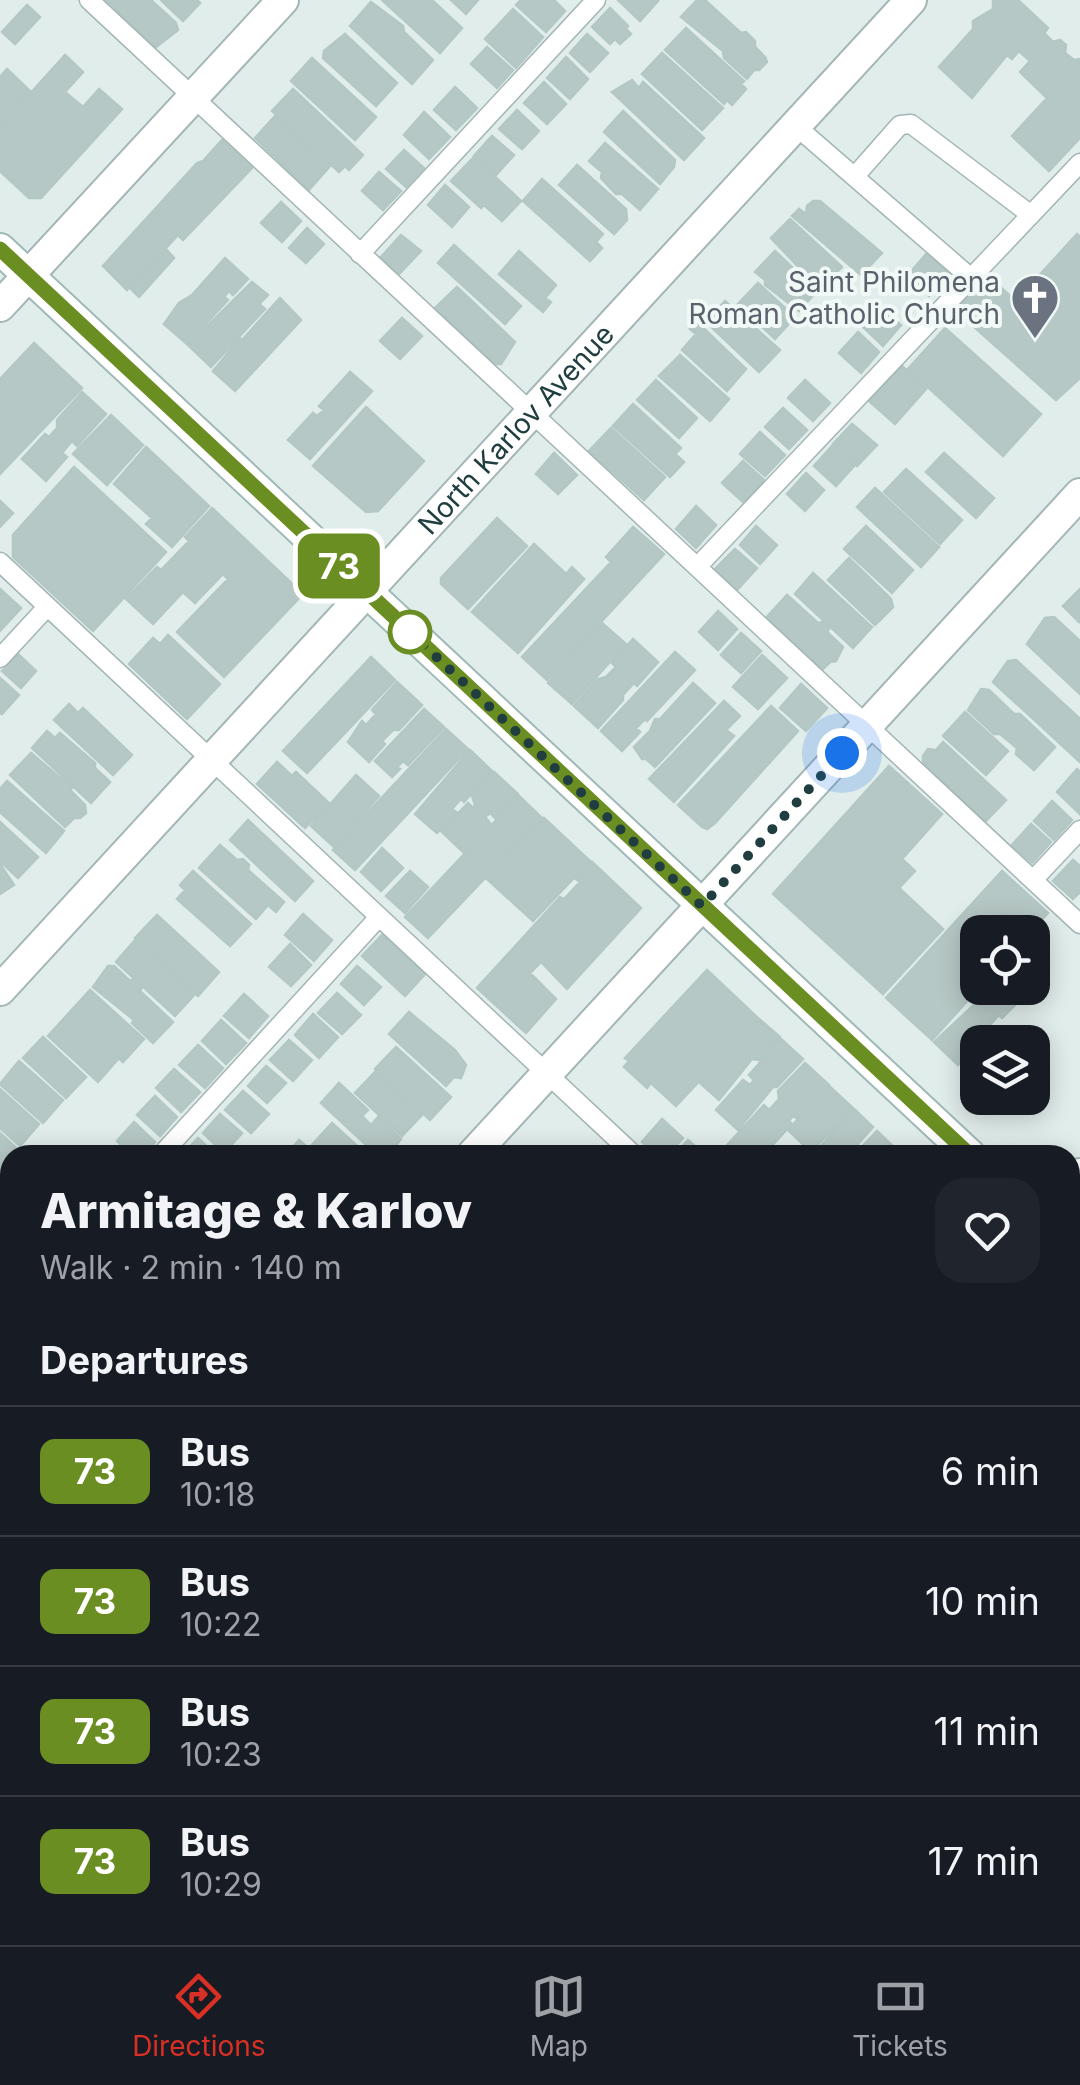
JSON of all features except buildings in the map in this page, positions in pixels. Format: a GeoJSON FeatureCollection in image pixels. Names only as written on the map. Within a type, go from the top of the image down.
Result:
{"type":"FeatureCollection","features":[{"type":"Feature","properties":{"kind":"street"},"geometry":{"type":"LineString","coordinates":[[0,306],[283,0]]}},
{"type":"Feature","properties":{"kind":"street","name":"North Karlov Avenue"},"geometry":{"type":"LineString","coordinates":[[0,990],[912,0]]}},
{"type":"Feature","properties":{"kind":"street"},"geometry":{"type":"LineString","coordinates":[[0,249],[959,1145]]}},
{"type":"Feature","properties":{"kind":"street"},"geometry":{"type":"LineString","coordinates":[[481,1145],[1080,494]]}},
{"type":"Feature","properties":{"kind":"lane"},"geometry":{"type":"LineString","coordinates":[[89,0],[1080,924]]}},
{"type":"Feature","properties":{"kind":"lane"},"geometry":{"type":"LineString","coordinates":[[360,254],[596,0]]}},
{"type":"Feature","properties":{"kind":"lane"},"geometry":{"type":"LineString","coordinates":[[855,176],[900,126],[910,124],[1031,215]]}},
{"type":"Feature","properties":{"kind":"lane"},"geometry":{"type":"LineString","coordinates":[[797,127],[971,278]]}},
{"type":"Feature","properties":{"kind":"lane"},"geometry":{"type":"LineString","coordinates":[[697,567],[1080,163]]}},
{"type":"Feature","properties":{"kind":"lane"},"geometry":{"type":"LineString","coordinates":[[0,562],[623,1145]]}},
{"type":"Feature","properties":{"kind":"lane"},"geometry":{"type":"LineString","coordinates":[[0,658],[47,607]]}},
{"type":"Feature","properties":{"kind":"lane"},"geometry":{"type":"LineString","coordinates":[[1034,880],[1080,830]]}},
{"type":"Feature","properties":{"kind":"lane"},"geometry":{"type":"LineString","coordinates":[[170,1145],[379,917]]}},
{"type":"Feature","properties":{"kind":"bus line","name":"73"},"geometry":{"type":"LineString","coordinates":[[0,249],[959,1145]]}},
{"type":"Feature","properties":{"kind":"place","name":"Saint Philomena Roman Catholic Church"},"geometry":{"type":"Point","coordinates":[1035,340]}},
{"type":"Feature","properties":{"kind":"route"},"geometry":{"type":"LineString","coordinates":[[410,632],[397,620],[702,906],[842,753]]}}]}
